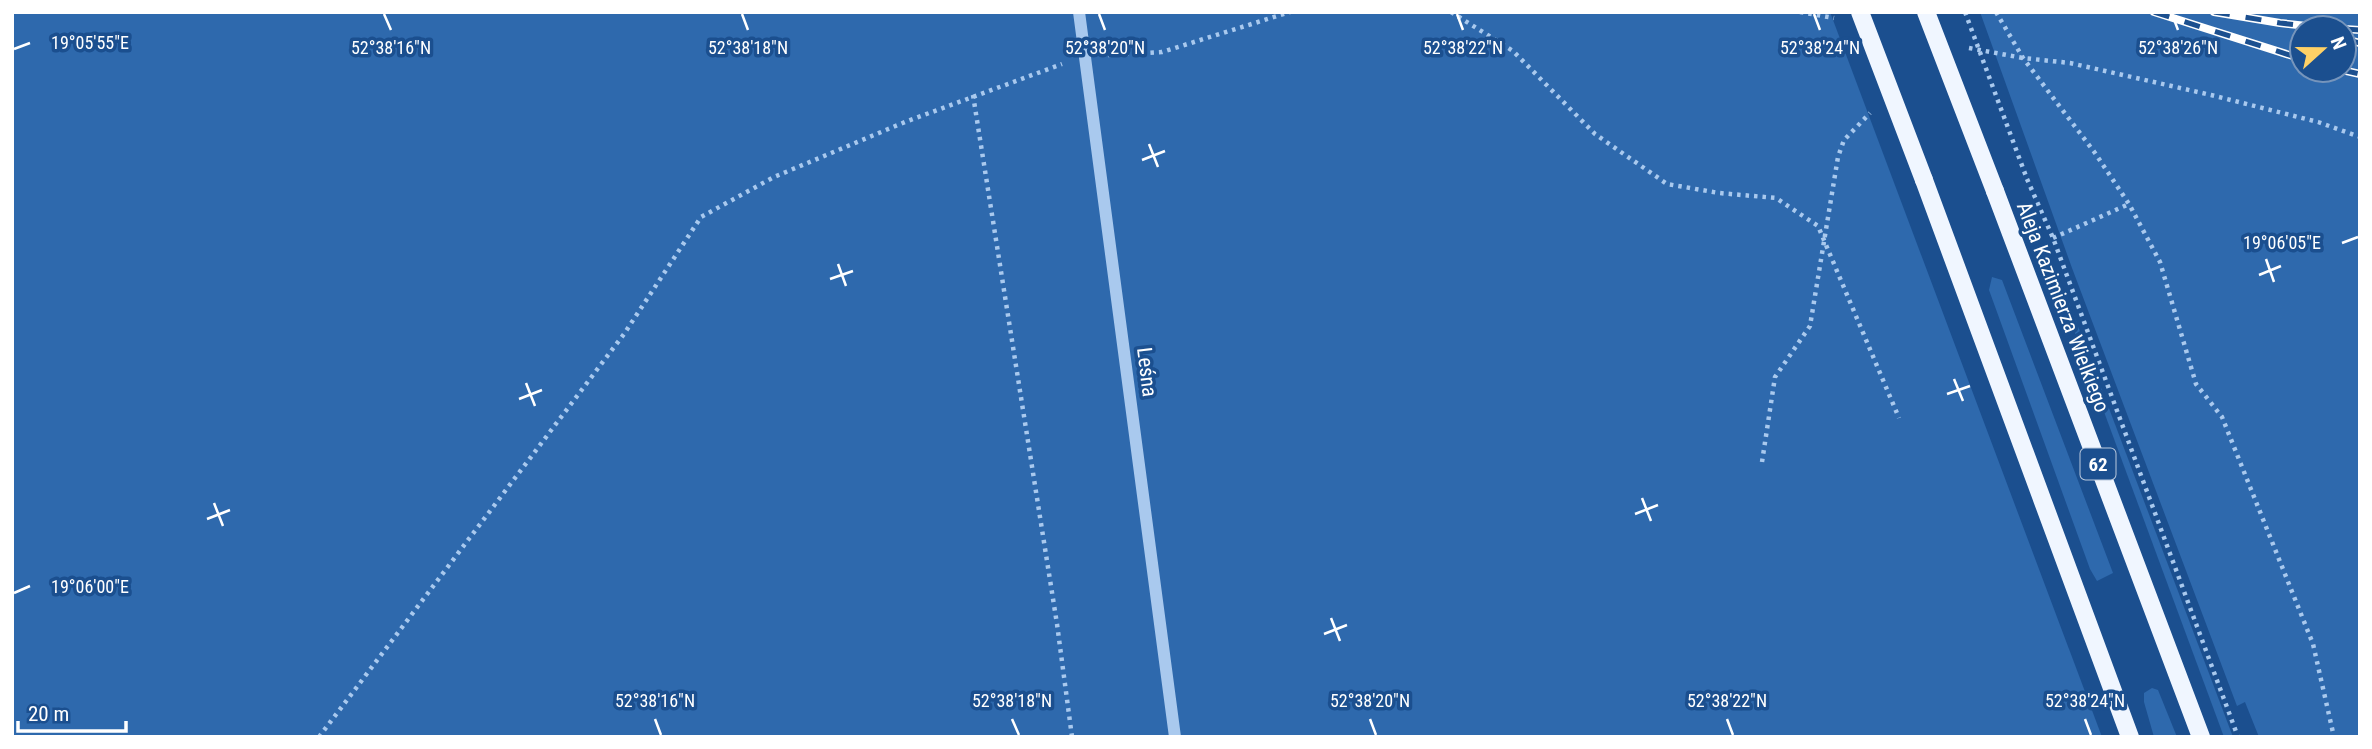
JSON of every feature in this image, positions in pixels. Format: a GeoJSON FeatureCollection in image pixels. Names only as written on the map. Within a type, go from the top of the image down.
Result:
{"type":"FeatureCollection","features":[{"type":"Feature","properties":{"kind":"main road"},"geometry":{"type":"LineString","coordinates":[[1860,12],[2130,737]]}},
{"type":"Feature","properties":{"kind":"main road","name":"Aleja Kazimierza Wielkiego"},"geometry":{"type":"LineString","coordinates":[[1926,12],[2201,737]]}},
{"type":"Feature","properties":{"kind":"street","name":"Leśna"},"geometry":{"type":"LineString","coordinates":[[1079,12],[1175,737]]}},
{"type":"Feature","properties":{"kind":"path"},"geometry":{"type":"LineString","coordinates":[[319,737],[624,334],[701,217],[774,177],[973,95],[1086,56],[1162,52],[1290,12]]}},
{"type":"Feature","properties":{"kind":"path"},"geometry":{"type":"LineString","coordinates":[[1451,12],[1513,51],[1595,134],[1667,184],[1719,193],[1776,198],[1818,226],[1899,418]]}},
{"type":"Feature","properties":{"kind":"path"},"geometry":{"type":"LineString","coordinates":[[1800,12],[1843,20]]}},
{"type":"Feature","properties":{"kind":"path"},"geometry":{"type":"LineString","coordinates":[[1965,12],[2027,179],[2053,238],[2238,737]]}},
{"type":"Feature","properties":{"kind":"path"},"geometry":{"type":"LineString","coordinates":[[1996,12],[2023,58],[2095,153],[2129,204],[2160,262],[2196,384],[2222,417],[2313,644],[2334,737]]}},
{"type":"Feature","properties":{"kind":"path"},"geometry":{"type":"LineString","coordinates":[[1957,46],[2070,64],[2211,95],[2318,122],[2360,138]]}},
{"type":"Feature","properties":{"kind":"path"},"geometry":{"type":"LineString","coordinates":[[973,95],[1053,596],[1072,737]]}},
{"type":"Feature","properties":{"kind":"path"},"geometry":{"type":"LineString","coordinates":[[1762,461],[1775,377],[1810,327],[1838,157],[1844,140],[1863,118],[1874,110]]}},
{"type":"Feature","properties":{"kind":"path"},"geometry":{"type":"LineString","coordinates":[[2053,238],[2129,204]]}},
{"type":"Feature","properties":{"kind":"shaded area"},"geometry":{"type":"Polygon","coordinates":[[[12,12],[1830,12],[2102,737],[12,737],[12,12]]]}},
{"type":"Feature","properties":{"kind":"shaded area"},"geometry":{"type":"Polygon","coordinates":[[[1980,12],[2360,12],[2360,737],[2259,737],[2245,702],[2237,706],[2072,268],[1980,12]]]}},
{"type":"Feature","properties":{"kind":"shaded area"},"geometry":{"type":"Polygon","coordinates":[[[2048,260],[2067,297],[2233,737],[2224,737],[2048,260]]]}},
{"type":"Feature","properties":{"kind":"shaded area"},"geometry":{"type":"Polygon","coordinates":[[[1992,277],[2002,280],[2113,573],[2097,581],[2090,569],[1989,290],[1992,277]]]}},
{"type":"Feature","properties":{"kind":"shaded area"},"geometry":{"type":"Polygon","coordinates":[[[2152,688],[2158,690],[2177,737],[2154,737],[2144,702],[2144,693],[2152,688]]]}},
{"type":"Feature","properties":{"kind":"railway"},"geometry":{"type":"LineString","coordinates":[[2154,12],[2288,55]]}},
{"type":"Feature","properties":{"kind":"railway"},"geometry":{"type":"LineString","coordinates":[[2214,12],[2288,24]]}}]}
